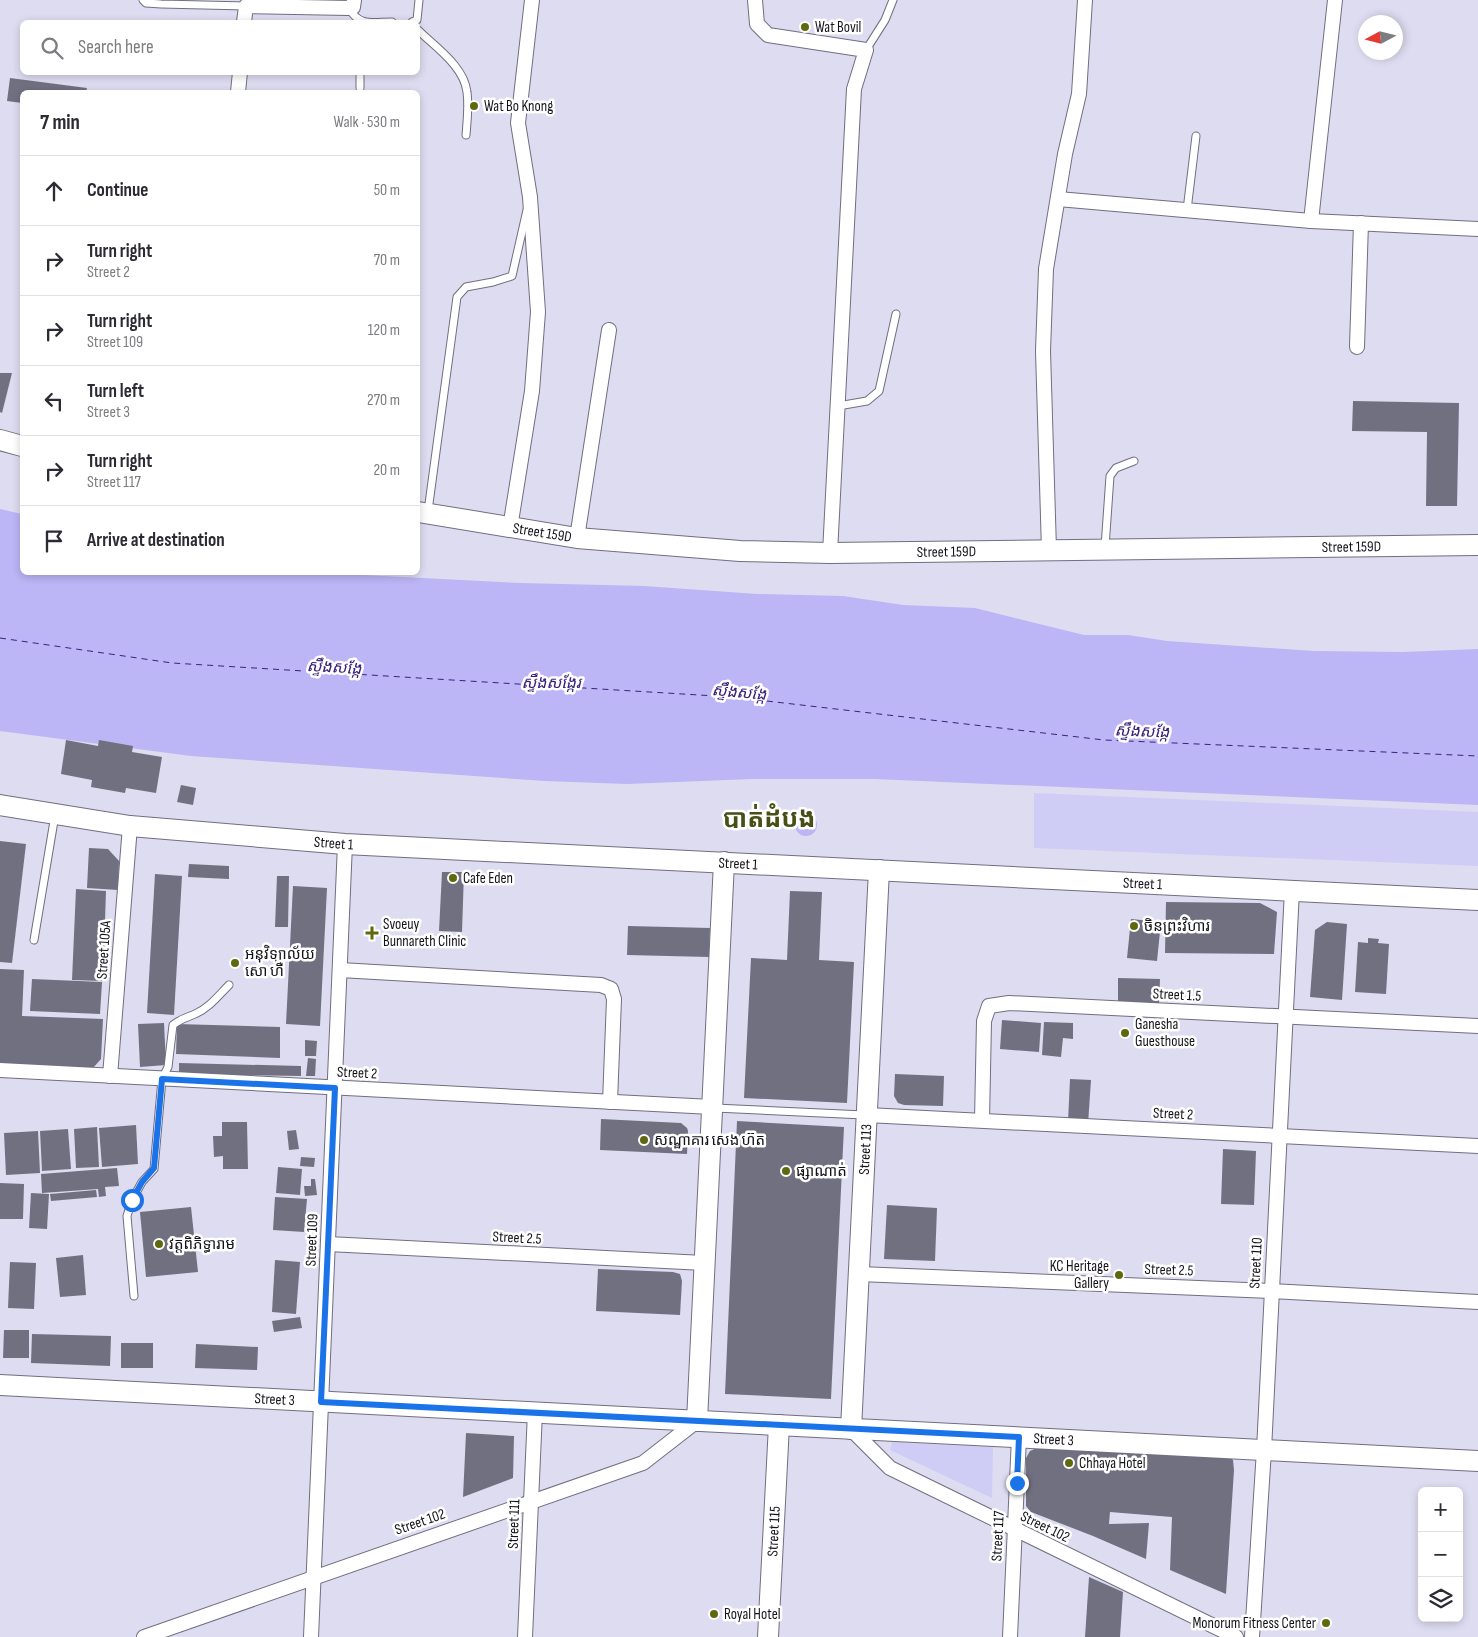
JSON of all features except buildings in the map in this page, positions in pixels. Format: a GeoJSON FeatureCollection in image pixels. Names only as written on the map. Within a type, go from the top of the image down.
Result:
{"type":"FeatureCollection","features":[{"type":"Feature","properties":{"kind":"street"},"geometry":{"type":"LineString","coordinates":[[510,528],[532,391],[538,312],[530,197],[518,123],[532,0]]}},
{"type":"Feature","properties":{"kind":"street"},"geometry":{"type":"LineString","coordinates":[[755,0],[757,24],[768,35],[866,50],[854,89],[830,554]]}},
{"type":"Feature","properties":{"kind":"street"},"geometry":{"type":"LineString","coordinates":[[1049,550],[1043,351],[1046,269],[1066,154],[1079,94],[1085,0]]}},
{"type":"Feature","properties":{"kind":"street"},"geometry":{"type":"LineString","coordinates":[[1312,221],[1335,0]]}},
{"type":"Feature","properties":{"kind":"street"},"geometry":{"type":"LineString","coordinates":[[244,20],[246,6],[352,4]]}},
{"type":"Feature","properties":{"kind":"street"},"geometry":{"type":"LineString","coordinates":[[238,90],[240,75]]}},
{"type":"Feature","properties":{"kind":"street"},"geometry":{"type":"LineString","coordinates":[[1058,199],[1312,221],[1478,229]]}},
{"type":"Feature","properties":{"kind":"street"},"geometry":{"type":"LineString","coordinates":[[1357,347],[1361,223]]}},
{"type":"Feature","properties":{"kind":"street"},"geometry":{"type":"LineString","coordinates":[[577,538],[609,330]]}},
{"type":"Feature","properties":{"kind":"street"},"geometry":{"type":"LineString","coordinates":[[0,440],[20,445]]}},
{"type":"Feature","properties":{"kind":"street","name":"Street 159D"},"geometry":{"type":"LineString","coordinates":[[422,513],[577,538],[740,551],[830,554],[1478,545]]}},
{"type":"Feature","properties":{"kind":"street","name":"Street 1"},"geometry":{"type":"LineString","coordinates":[[0,805],[130,826],[345,844],[1478,900]]}},
{"type":"Feature","properties":{"kind":"street","name":"Street 105A"},"geometry":{"type":"LineString","coordinates":[[110,1076],[130,826]]}},
{"type":"Feature","properties":{"kind":"street","name":"Street 109"},"geometry":{"type":"LineString","coordinates":[[311,1637],[345,844]]}},
{"type":"Feature","properties":{"kind":"street"},"geometry":{"type":"LineString","coordinates":[[697,1421],[724,862]]}},
{"type":"Feature","properties":{"kind":"street","name":"Street 113"},"geometry":{"type":"LineString","coordinates":[[851,1429],[879,870]]}},
{"type":"Feature","properties":{"kind":"street","name":"Street 110"},"geometry":{"type":"LineString","coordinates":[[1252,1637],[1264,1450],[1292,890]]}},
{"type":"Feature","properties":{"kind":"street"},"geometry":{"type":"LineString","coordinates":[[340,970],[601,984],[611,989],[614,999],[610,1102]]}},
{"type":"Feature","properties":{"kind":"street","name":"Street 1.5"},"geometry":{"type":"LineString","coordinates":[[982,1120],[984,1021],[989,1006],[1008,1003],[1478,1026]]}},
{"type":"Feature","properties":{"kind":"street","name":"Street 2"},"geometry":{"type":"LineString","coordinates":[[0,1070],[712,1108]]}},
{"type":"Feature","properties":{"kind":"street","name":"Street 2"},"geometry":{"type":"LineString","coordinates":[[867,1116],[982,1120],[1478,1146]]}},
{"type":"Feature","properties":{"kind":"street","name":"Street 2.5"},"geometry":{"type":"LineString","coordinates":[[328,1244],[704,1263]]}},
{"type":"Feature","properties":{"kind":"street","name":"Street 2.5"},"geometry":{"type":"LineString","coordinates":[[858,1274],[1271,1291],[1478,1302]]}},
{"type":"Feature","properties":{"kind":"street","name":"Street 3"},"geometry":{"type":"LineString","coordinates":[[0,1385],[1478,1461]]}},
{"type":"Feature","properties":{"kind":"street","name":"Street 111"},"geometry":{"type":"LineString","coordinates":[[525,1637],[535,1412]]}},
{"type":"Feature","properties":{"kind":"street","name":"Street 102"},"geometry":{"type":"LineString","coordinates":[[144,1637],[643,1462],[697,1421]]}},
{"type":"Feature","properties":{"kind":"street","name":"Street 115"},"geometry":{"type":"LineString","coordinates":[[768,1637],[779,1425]]}},
{"type":"Feature","properties":{"kind":"street","name":"Street 102"},"geometry":{"type":"LineString","coordinates":[[851,1429],[890,1468],[1236,1637]]}},
{"type":"Feature","properties":{"kind":"street","name":"Street 117"},"geometry":{"type":"LineString","coordinates":[[1010,1637],[1019,1437]]}},
{"type":"Feature","properties":{"kind":"lane"},"geometry":{"type":"LineString","coordinates":[[143,0],[146,3],[161,4],[246,6]]}},
{"type":"Feature","properties":{"kind":"lane"},"geometry":{"type":"LineString","coordinates":[[417,20],[419,0]]}},
{"type":"Feature","properties":{"kind":"lane"},"geometry":{"type":"LineString","coordinates":[[866,50],[885,20],[893,0]]}},
{"type":"Feature","properties":{"kind":"lane"},"geometry":{"type":"LineString","coordinates":[[352,4],[354,17],[358,20]]}},
{"type":"Feature","properties":{"kind":"lane"},"geometry":{"type":"LineString","coordinates":[[420,32],[456,67],[463,80],[467,92],[466,135]]}},
{"type":"Feature","properties":{"kind":"lane"},"geometry":{"type":"LineString","coordinates":[[360,75],[360,88]]}},
{"type":"Feature","properties":{"kind":"lane"},"geometry":{"type":"LineString","coordinates":[[1187,210],[1196,136]]}},
{"type":"Feature","properties":{"kind":"lane"},"geometry":{"type":"LineString","coordinates":[[422,513],[457,297],[466,287],[512,276],[530,197]]}},
{"type":"Feature","properties":{"kind":"lane"},"geometry":{"type":"LineString","coordinates":[[838,406],[867,401],[879,391],[896,314]]}},
{"type":"Feature","properties":{"kind":"lane"},"geometry":{"type":"LineString","coordinates":[[1105,550],[1110,476],[1116,468],[1134,461]]}},
{"type":"Feature","properties":{"kind":"lane"},"geometry":{"type":"LineString","coordinates":[[34,940],[55,814]]}},
{"type":"Feature","properties":{"kind":"lane"},"geometry":{"type":"LineString","coordinates":[[134,1296],[127,1216],[132,1200],[142,1182],[154,1168],[162,1079],[168,1067],[173,1025],[213,1003],[229,985]]}},
{"type":"Feature","properties":{"kind":"lane"},"geometry":{"type":"LineString","coordinates":[[712,1108],[867,1116]]}},
{"type":"Feature","properties":{"kind":"shaded area"},"geometry":{"type":"Polygon","coordinates":[[[1034,793],[1478,812],[1478,866],[1034,848],[1034,793]]]}},
{"type":"Feature","properties":{"kind":"shaded area"},"geometry":{"type":"Polygon","coordinates":[[[892,1442],[993,1447],[992,1498],[890,1450],[892,1442]]]}},
{"type":"Feature","properties":{"kind":"water","name":"ស្ទឹងសង្កែរ"},"geometry":{"type":"Polygon","coordinates":[[[0,509],[20,514],[20,575],[364,575],[520,583],[644,586],[757,594],[843,596],[903,605],[975,608],[1084,635],[1128,635],[1167,641],[1314,651],[1403,652],[1478,649],[1478,805],[875,779],[752,779],[627,784],[545,781],[191,756],[0,731],[0,509]]]}},
{"type":"Feature","properties":{"kind":"water"},"geometry":{"type":"Polygon","coordinates":[[[806,814],[814,817],[817,825],[814,833],[806,836],[798,833],[795,825],[798,817],[806,814]]]}},
{"type":"Feature","properties":{"kind":"ferry route"},"geometry":{"type":"LineString","coordinates":[[0,638],[172,663],[732,697],[1104,740],[1478,756]]}},
{"type":"Feature","properties":{"kind":"place","name":"Wat Bovil"},"geometry":{"type":"Point","coordinates":[805,27]}},
{"type":"Feature","properties":{"kind":"place","name":"Wat Bo Knong"},"geometry":{"type":"Point","coordinates":[474,106]}},
{"type":"Feature","properties":{"kind":"place","name":"Cafe Eden"},"geometry":{"type":"Point","coordinates":[453,878]}},
{"type":"Feature","properties":{"kind":"place","name":"ចិនព្រះវិហារ"},"geometry":{"type":"Point","coordinates":[1134,926]}},
{"type":"Feature","properties":{"kind":"place","name":"Svoeuy Bunnareth Clinic"},"geometry":{"type":"Point","coordinates":[372,933]}},
{"type":"Feature","properties":{"kind":"place","name":"អនុវិទ្យាល័យ សោ ហឺ"},"geometry":{"type":"Point","coordinates":[235,963]}},
{"type":"Feature","properties":{"kind":"place","name":"Ganesha Guesthouse"},"geometry":{"type":"Point","coordinates":[1125,1033]}},
{"type":"Feature","properties":{"kind":"place","name":"សណ្ឋាគារ សេង ហ៊ត"},"geometry":{"type":"Point","coordinates":[644,1140]}},
{"type":"Feature","properties":{"kind":"place","name":"ផ្សាណាត់"},"geometry":{"type":"Point","coordinates":[786,1171]}},
{"type":"Feature","properties":{"kind":"place","name":"វត្តពិភិទ្ធារាម"},"geometry":{"type":"Point","coordinates":[159,1244]}},
{"type":"Feature","properties":{"kind":"place","name":"KC Heritage Gallery"},"geometry":{"type":"Point","coordinates":[1119,1275]}},
{"type":"Feature","properties":{"kind":"place","name":"Chhaya Hotel"},"geometry":{"type":"Point","coordinates":[1069,1463]}},
{"type":"Feature","properties":{"kind":"place","name":"Royal Hotel"},"geometry":{"type":"Point","coordinates":[714,1614]}},
{"type":"Feature","properties":{"kind":"place","name":"Monorum Fitness Center"},"geometry":{"type":"Point","coordinates":[1326,1623]}},
{"type":"Feature","properties":{"kind":"district","name":"បាត់ដំបង"},"geometry":{"type":"Point","coordinates":[769,819]}},
{"type":"Feature","properties":{"kind":"route"},"geometry":{"type":"LineString","coordinates":[[132,1200],[142,1182],[154,1168],[162,1079],[335,1088],[321,1402],[1019,1437],[1017,1483]]}},
{"type":"Feature","properties":{"kind":"water label","name":"ស្ទឹងសង្កែ"},"geometry":{"type":"Point","coordinates":[334,668]}},
{"type":"Feature","properties":{"kind":"water label","name":"ស្ទឹងសង្កែ"},"geometry":{"type":"Point","coordinates":[739,693]}},
{"type":"Feature","properties":{"kind":"water label","name":"ស្ទឹងសង្កែ"},"geometry":{"type":"Point","coordinates":[1142,732]}}]}
